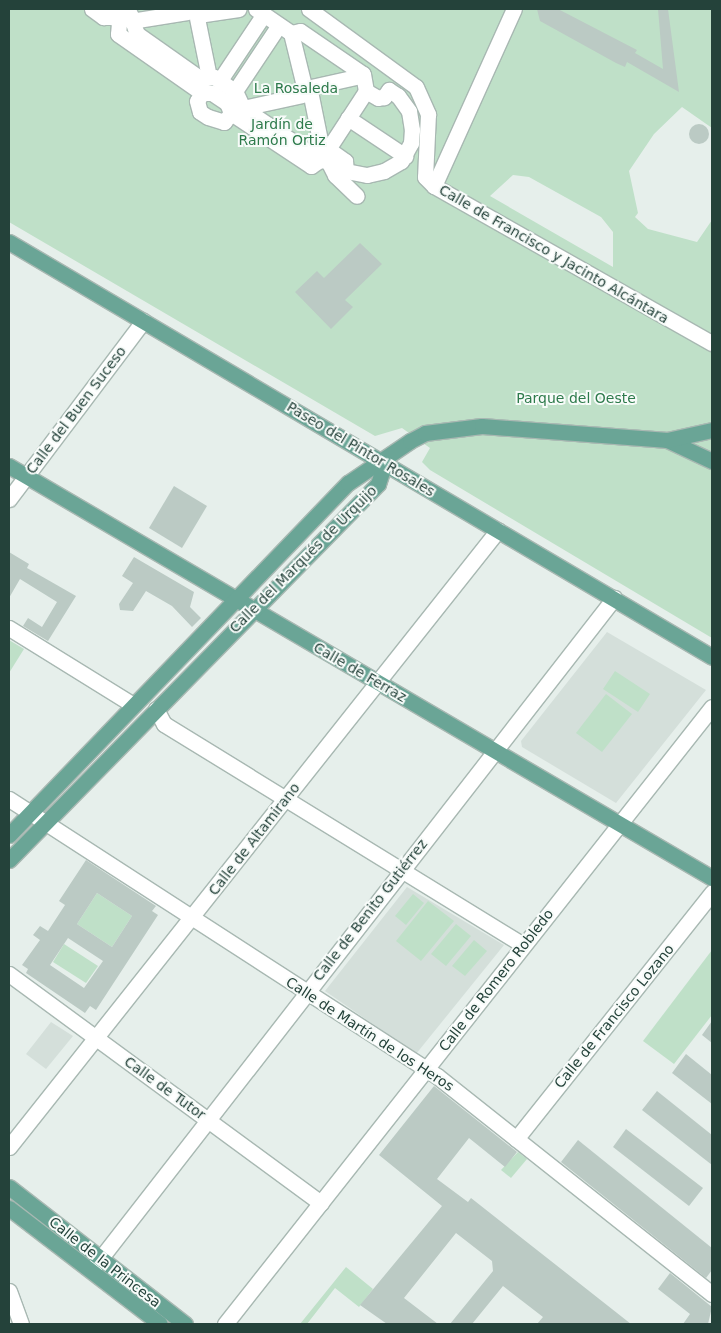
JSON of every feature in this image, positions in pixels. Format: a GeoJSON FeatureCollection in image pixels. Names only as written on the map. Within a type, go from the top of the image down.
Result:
{"type":"FeatureCollection","features":[{"type":"Feature","properties":{"kind":"main road","name":"Paseo del Pintor Rosales"},"geometry":{"type":"LineString","coordinates":[[9,242],[385,462],[712,657]]}},
{"type":"Feature","properties":{"kind":"main road"},"geometry":{"type":"LineString","coordinates":[[385,462],[425,433],[482,426],[667,440],[712,430]]}},
{"type":"Feature","properties":{"kind":"main road"},"geometry":{"type":"LineString","coordinates":[[667,440],[712,461]]}},
{"type":"Feature","properties":{"kind":"main road","name":"Calle del Marqués de Urquijo"},"geometry":{"type":"LineString","coordinates":[[9,835],[348,483],[385,462]]}},
{"type":"Feature","properties":{"kind":"main road","name":"Calle del Marqués de Urquijo"},"geometry":{"type":"LineString","coordinates":[[9,860],[253,609],[378,484],[385,462]]}},
{"type":"Feature","properties":{"kind":"main road","name":"Calle de Ferraz"},"geometry":{"type":"LineString","coordinates":[[9,466],[712,878]]}},
{"type":"Feature","properties":{"kind":"main road","name":"Calle de la Princesa"},"geometry":{"type":"LineString","coordinates":[[9,1187],[160,1324]]}},
{"type":"Feature","properties":{"kind":"main road","name":"Calle de la Princesa"},"geometry":{"type":"LineString","coordinates":[[11,1214],[96,1264],[185,1324]]}},
{"type":"Feature","properties":{"kind":"street"},"geometry":{"type":"LineString","coordinates":[[92,9],[103,17],[115,17],[119,23],[118,34],[208,82]]}},
{"type":"Feature","properties":{"kind":"street"},"geometry":{"type":"LineString","coordinates":[[130,17],[238,9]]}},
{"type":"Feature","properties":{"kind":"street"},"geometry":{"type":"LineString","coordinates":[[309,9],[416,87],[428,114],[425,177],[434,186]]}},
{"type":"Feature","properties":{"kind":"street","name":"Calle de Francisco y Jacinto Alcántara"},"geometry":{"type":"LineString","coordinates":[[514,9],[434,186],[712,343]]}},
{"type":"Feature","properties":{"kind":"street"},"geometry":{"type":"LineString","coordinates":[[130,17],[208,82],[238,103],[307,151],[322,150],[345,161],[346,171],[367,175],[390,168],[404,156],[412,130],[406,105],[389,90],[384,97],[378,98],[360,84],[238,103],[227,103],[212,93],[208,82],[193,13]]}},
{"type":"Feature","properties":{"kind":"street"},"geometry":{"type":"LineString","coordinates":[[277,20],[238,103],[224,122],[216,122],[200,112],[197,101],[208,82],[277,20]]}},
{"type":"Feature","properties":{"kind":"street"},"geometry":{"type":"LineString","coordinates":[[277,20],[358,69],[360,84],[348,118],[322,150]]}},
{"type":"Feature","properties":{"kind":"street"},"geometry":{"type":"LineString","coordinates":[[277,20],[307,91],[322,150]]}},
{"type":"Feature","properties":{"kind":"street"},"geometry":{"type":"LineString","coordinates":[[238,103],[311,166],[320,160],[328,161],[335,175],[356,196]]}},
{"type":"Feature","properties":{"kind":"street"},"geometry":{"type":"LineString","coordinates":[[348,118],[404,156]]}},
{"type":"Feature","properties":{"kind":"street","name":"Calle del Buen Suceso"},"geometry":{"type":"LineString","coordinates":[[9,500],[143,321]]}},
{"type":"Feature","properties":{"kind":"street","name":"Calle de Altamirano"},"geometry":{"type":"LineString","coordinates":[[9,1147],[498,530]]}},
{"type":"Feature","properties":{"kind":"street","name":"Calle de Benito Gutiérrez"},"geometry":{"type":"LineString","coordinates":[[96,1264],[614,598]]}},
{"type":"Feature","properties":{"kind":"street"},"geometry":{"type":"LineString","coordinates":[[9,628],[133,705]]}},
{"type":"Feature","properties":{"kind":"street","name":"Calle de Romero Robledo"},"geometry":{"type":"LineString","coordinates":[[225,1324],[712,706]]}},
{"type":"Feature","properties":{"kind":"street"},"geometry":{"type":"LineString","coordinates":[[156,708],[164,724],[523,945]]}},
{"type":"Feature","properties":{"kind":"street","name":"Calle de Martín de los Heros"},"geometry":{"type":"LineString","coordinates":[[9,799],[427,1069],[712,1294]]}},
{"type":"Feature","properties":{"kind":"street","name":"Calle de Francisco Lozano"},"geometry":{"type":"LineString","coordinates":[[516,1139],[712,893]]}},
{"type":"Feature","properties":{"kind":"street","name":"Calle de Tutor"},"geometry":{"type":"LineString","coordinates":[[9,974],[322,1203]]}},
{"type":"Feature","properties":{"kind":"street","name":"Calle de la Princesa"},"geometry":{"type":"LineString","coordinates":[[11,1214],[24,1200]]}},
{"type":"Feature","properties":{"kind":"street"},"geometry":{"type":"LineString","coordinates":[[9,1291],[21,1324]]}},
{"type":"Feature","properties":{"kind":"shaded area"},"geometry":{"type":"Polygon","coordinates":[[[607,632],[706,690],[616,803],[522,747],[521,741],[607,632]]]}},
{"type":"Feature","properties":{"kind":"shaded area"},"geometry":{"type":"Polygon","coordinates":[[[407,887],[504,945],[416,1054],[325,991],[407,887]]]}},
{"type":"Feature","properties":{"kind":"shaded area"},"geometry":{"type":"Polygon","coordinates":[[[51,1022],[73,1036],[46,1069],[26,1054],[51,1022]]]}},
{"type":"Feature","properties":{"kind":"green space","name":"Parque del Oeste"},"geometry":{"type":"Polygon","coordinates":[[[9,9],[712,9],[712,128],[682,107],[654,134],[629,171],[638,213],[635,217],[648,229],[697,242],[712,220],[712,638],[430,470],[422,462],[430,448],[402,428],[375,436],[9,222],[9,9]],[[513,175],[490,196],[613,267],[613,232],[601,217],[529,177],[513,175]]]}},
{"type":"Feature","properties":{"kind":"green space"},"geometry":{"type":"Polygon","coordinates":[[[9,640],[24,649],[9,673],[9,640]]]}},
{"type":"Feature","properties":{"kind":"green space"},"geometry":{"type":"Polygon","coordinates":[[[615,671],[650,694],[638,712],[603,689],[615,671]]]}},
{"type":"Feature","properties":{"kind":"green space"},"geometry":{"type":"Polygon","coordinates":[[[606,694],[632,714],[602,752],[576,733],[606,694]]]}},
{"type":"Feature","properties":{"kind":"green space"},"geometry":{"type":"Polygon","coordinates":[[[97,893],[132,916],[112,947],[77,924],[97,893]]]}},
{"type":"Feature","properties":{"kind":"green space"},"geometry":{"type":"Polygon","coordinates":[[[413,894],[424,903],[406,925],[395,916],[413,894]]]}},
{"type":"Feature","properties":{"kind":"green space"},"geometry":{"type":"Polygon","coordinates":[[[428,901],[454,921],[421,961],[396,941],[428,901]]]}},
{"type":"Feature","properties":{"kind":"green space"},"geometry":{"type":"Polygon","coordinates":[[[456,924],[471,936],[446,966],[431,954],[456,924]]]}},
{"type":"Feature","properties":{"kind":"green space"},"geometry":{"type":"Polygon","coordinates":[[[474,940],[487,951],[465,976],[452,966],[474,940]]]}},
{"type":"Feature","properties":{"kind":"green space"},"geometry":{"type":"Polygon","coordinates":[[[64,944],[98,966],[86,983],[53,962],[64,944]]]}},
{"type":"Feature","properties":{"kind":"green space"},"geometry":{"type":"Polygon","coordinates":[[[712,950],[712,1015],[674,1064],[643,1041],[712,950]]]}},
{"type":"Feature","properties":{"kind":"green space"},"geometry":{"type":"Polygon","coordinates":[[[518,1152],[527,1159],[511,1178],[501,1170],[518,1152]]]}},
{"type":"Feature","properties":{"kind":"green space"},"geometry":{"type":"Polygon","coordinates":[[[346,1267],[373,1289],[359,1307],[335,1288],[307,1324],[300,1324],[346,1267]]]}},
{"type":"Feature","properties":{"kind":"building"},"geometry":{"type":"Polygon","coordinates":[[[537,9],[558,9],[637,50],[635,53],[663,69],[658,9],[668,9],[679,92],[627,62],[625,67],[616,63],[540,21],[537,9]]]}},
{"type":"Feature","properties":{"kind":"building"},"geometry":{"type":"Polygon","coordinates":[[[695,124],[703,124],[709,130],[709,138],[703,144],[695,144],[689,138],[689,130],[695,124]]]}},
{"type":"Feature","properties":{"kind":"building"},"geometry":{"type":"Polygon","coordinates":[[[360,243],[382,264],[345,300],[353,307],[331,329],[295,292],[317,271],[324,278],[360,243]]]}},
{"type":"Feature","properties":{"kind":"building"},"geometry":{"type":"Polygon","coordinates":[[[174,486],[207,506],[182,548],[149,528],[174,486]]]}},
{"type":"Feature","properties":{"kind":"building"},"geometry":{"type":"Polygon","coordinates":[[[9,552],[29,564],[27,568],[76,596],[48,641],[23,626],[28,618],[42,627],[57,602],[20,579],[9,598],[9,552]]]}},
{"type":"Feature","properties":{"kind":"building"},"geometry":{"type":"Polygon","coordinates":[[[134,557],[194,592],[190,607],[201,618],[192,627],[172,606],[146,591],[133,611],[120,610],[119,604],[133,583],[122,576],[134,557]]]}},
{"type":"Feature","properties":{"kind":"building"},"geometry":{"type":"Polygon","coordinates":[[[86,860],[156,906],[152,911],[158,915],[96,1010],[90,1006],[85,1013],[26,973],[28,969],[22,965],[40,940],[33,935],[40,926],[48,931],[65,905],[59,901],[86,860]],[[97,893],[77,924],[112,947],[132,916],[97,893]],[[68,938],[50,965],[84,988],[103,961],[68,938]]]}},
{"type":"Feature","properties":{"kind":"building"},"geometry":{"type":"Polygon","coordinates":[[[712,1021],[712,1043],[702,1035],[712,1021]]]}},
{"type":"Feature","properties":{"kind":"building"},"geometry":{"type":"Polygon","coordinates":[[[686,1054],[712,1075],[712,1104],[672,1073],[686,1054]]]}},
{"type":"Feature","properties":{"kind":"building"},"geometry":{"type":"Polygon","coordinates":[[[434,1086],[517,1152],[505,1167],[469,1138],[437,1179],[468,1202],[471,1198],[631,1324],[537,1324],[543,1317],[503,1286],[472,1324],[450,1324],[493,1271],[492,1261],[456,1233],[404,1298],[438,1324],[387,1324],[360,1305],[442,1206],[379,1155],[434,1086]]]}},
{"type":"Feature","properties":{"kind":"building"},"geometry":{"type":"Polygon","coordinates":[[[657,1091],[712,1135],[712,1165],[642,1110],[657,1091]]]}},
{"type":"Feature","properties":{"kind":"building"},"geometry":{"type":"Polygon","coordinates":[[[626,1129],[703,1188],[689,1206],[613,1147],[626,1129]]]}},
{"type":"Feature","properties":{"kind":"building"},"geometry":{"type":"Polygon","coordinates":[[[578,1140],[712,1248],[712,1270],[706,1278],[561,1162],[578,1140]]]}},
{"type":"Feature","properties":{"kind":"building"},"geometry":{"type":"Polygon","coordinates":[[[670,1273],[712,1307],[708,1324],[683,1324],[690,1314],[658,1289],[670,1273]]]}},
{"type":"Feature","properties":{"kind":"park label","name":"La Rosaleda"},"geometry":{"type":"Point","coordinates":[296,88]}},
{"type":"Feature","properties":{"kind":"park label","name":"Jardín de Ramón Ortiz"},"geometry":{"type":"Point","coordinates":[282,132]}}]}
